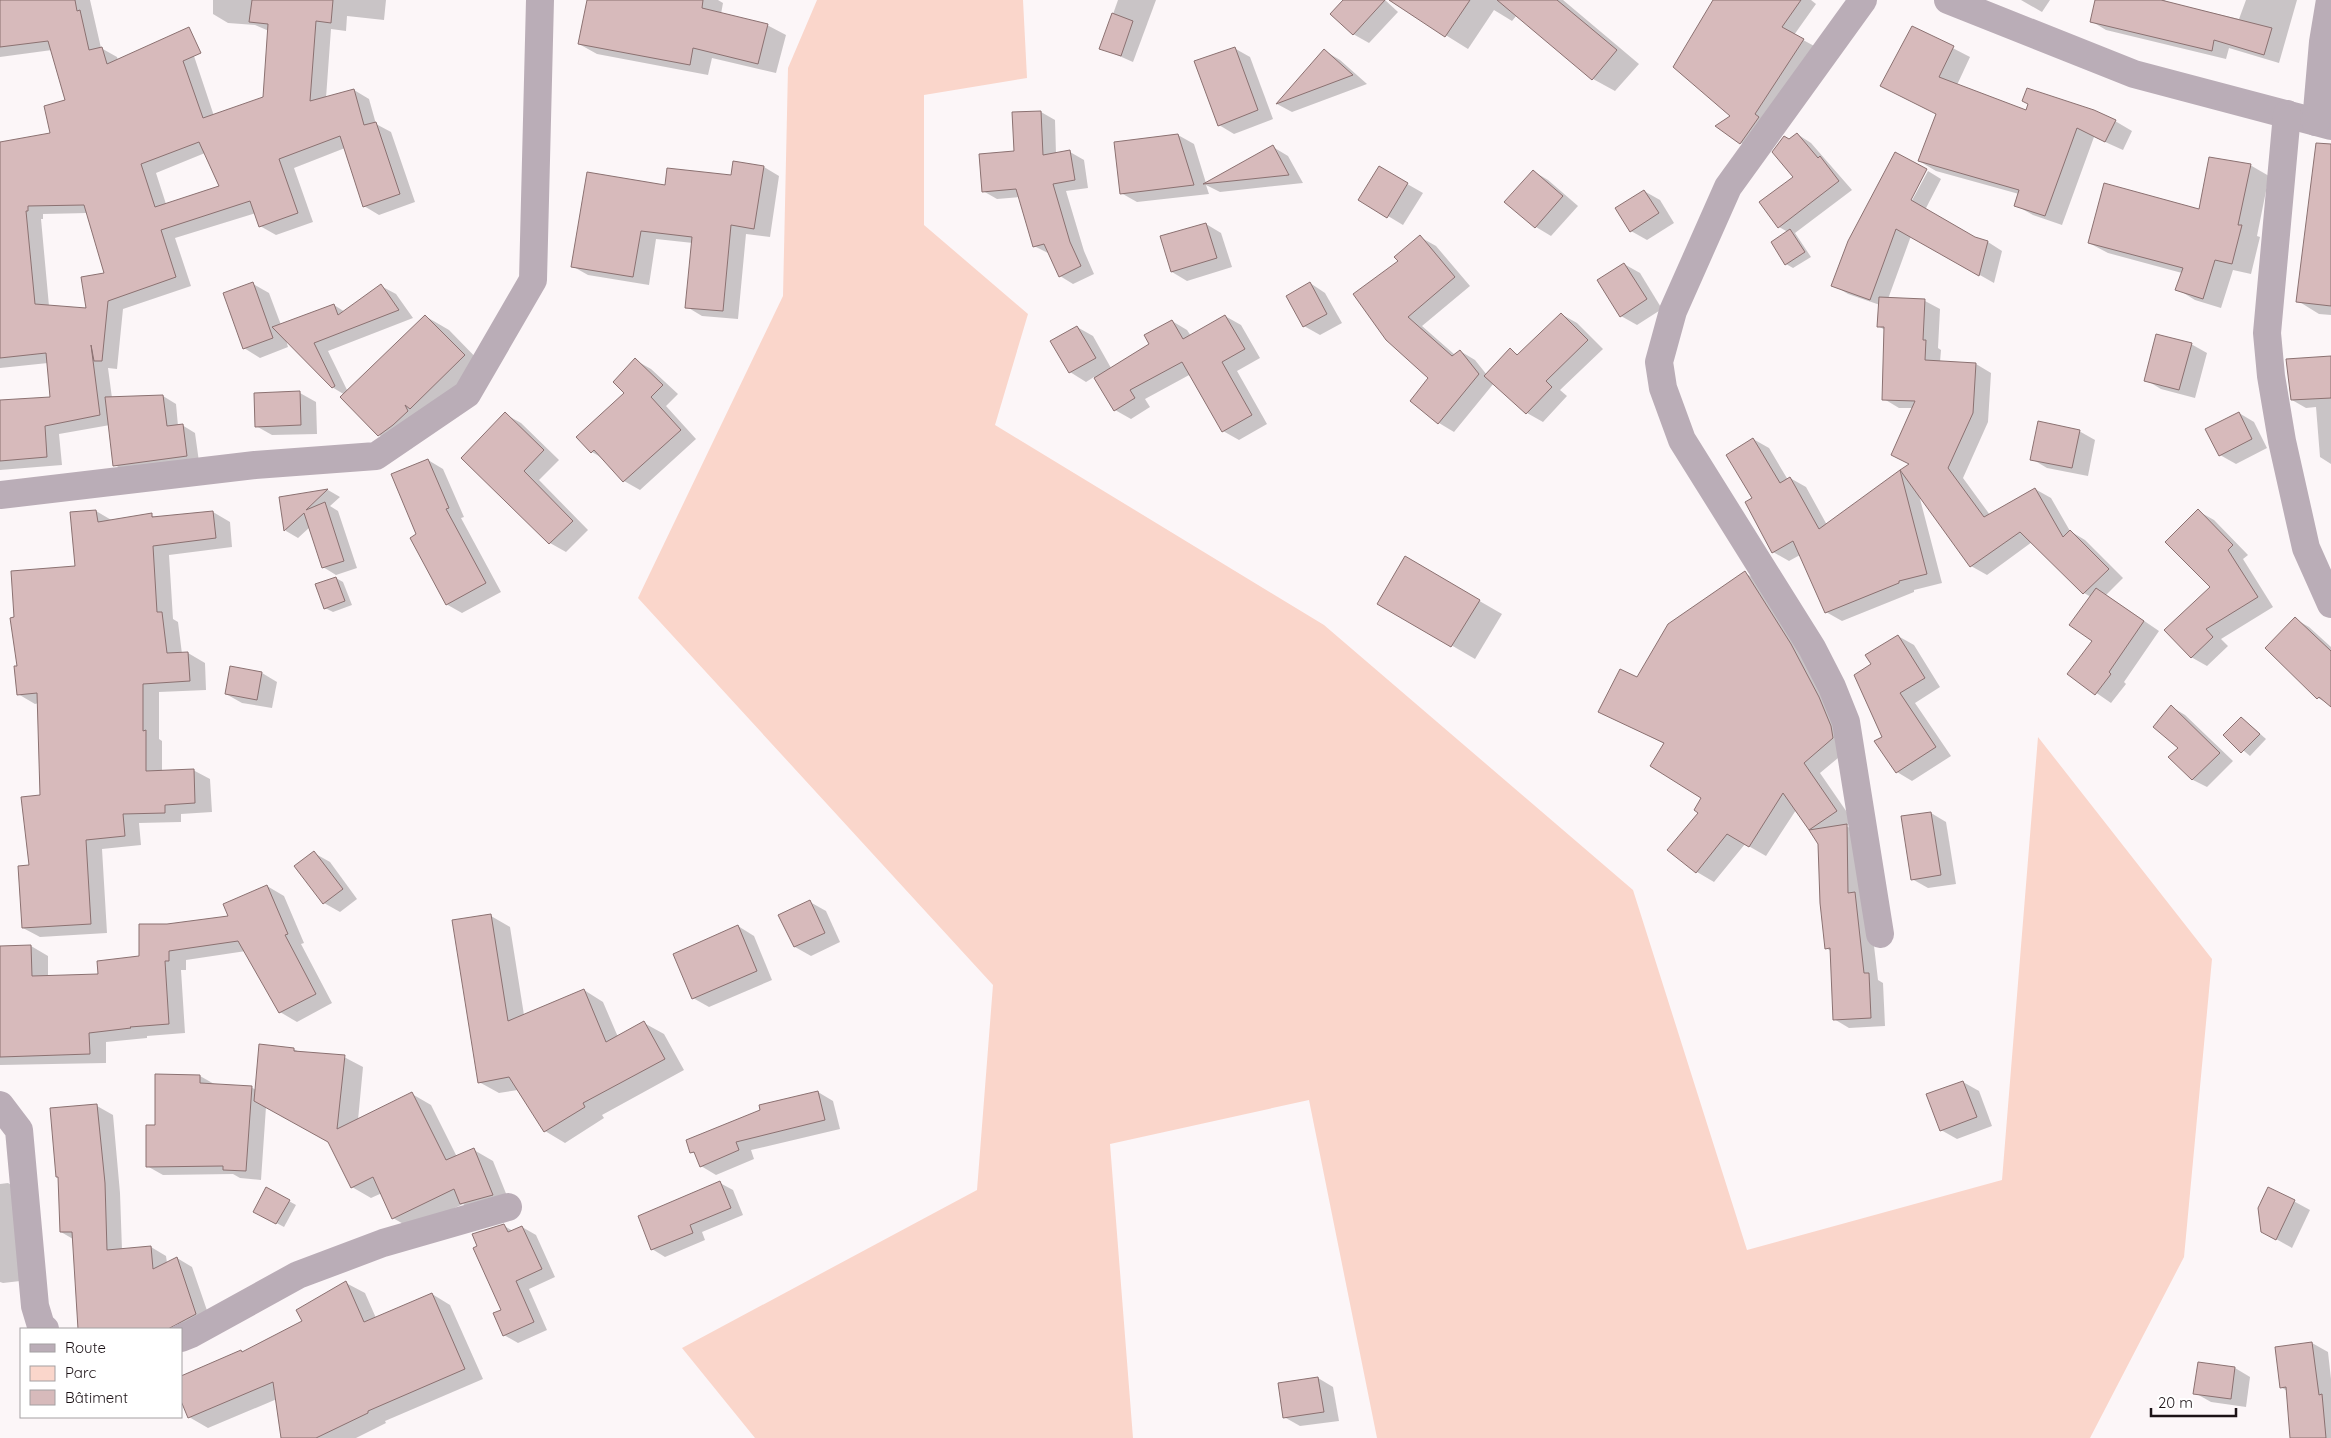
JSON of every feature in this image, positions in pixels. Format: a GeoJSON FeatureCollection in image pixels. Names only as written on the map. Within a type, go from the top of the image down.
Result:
{"type":"FeatureCollection","features":[{"type":"Feature","properties":{"kind":"street"},"geometry":{"type":"LineString","coordinates":[[0,495],[255,465],[376,456],[467,394],[533,280],[540,0]]}},
{"type":"Feature","properties":{"kind":"street"},"geometry":{"type":"LineString","coordinates":[[1863,0],[1728,187],[1673,310],[1659,362],[1662,388],[1682,440],[1812,648],[1832,687],[1846,722],[1880,934]]}},
{"type":"Feature","properties":{"kind":"street"},"geometry":{"type":"LineString","coordinates":[[1948,0],[2134,74],[2323,124],[2323,42],[2330,0]]}},
{"type":"Feature","properties":{"kind":"street"},"geometry":{"type":"LineString","coordinates":[[2287,114],[2266,333],[2282,441],[2304,539],[2321,584],[2331,604]]}},
{"type":"Feature","properties":{"kind":"street"},"geometry":{"type":"LineString","coordinates":[[0,1105],[19,1130],[35,1306],[44,1328]]}},
{"type":"Feature","properties":{"kind":"street"},"geometry":{"type":"LineString","coordinates":[[182,1338],[298,1275],[383,1243],[508,1207]]}},
{"type":"Feature","properties":{"kind":"green space"},"geometry":{"type":"Polygon","coordinates":[[[817,0],[1023,0],[1027,78],[924,95],[924,225],[1028,314],[995,425],[1324,625],[1633,890],[1747,1250],[2002,1180],[2038,737],[2212,959],[2184,1257],[2090,1438],[1377,1438],[1309,1100],[1110,1144],[1133,1438],[755,1438],[682,1348],[977,1190],[993,985],[638,598],[783,296],[788,68],[817,0]]]}},
{"type":"Feature","properties":{"kind":"building"},"geometry":{"type":"Polygon","coordinates":[[[0,0],[75,0],[77,11],[80,10],[89,50],[102,47],[107,64],[189,27],[201,53],[183,61],[203,118],[263,97],[268,24],[249,22],[252,0],[333,0],[331,23],[316,21],[310,101],[354,89],[364,125],[376,122],[400,194],[363,207],[340,136],[279,159],[298,213],[259,227],[250,201],[161,230],[176,277],[108,301],[102,361],[94,361],[91,345],[100,415],[45,426],[47,457],[0,461],[0,400],[50,397],[46,353],[0,358],[0,142],[50,133],[44,106],[65,100],[48,41],[0,47],[0,0]],[[199,142],[141,164],[155,207],[219,186],[199,142]],[[84,205],[28,206],[28,211],[26,211],[35,304],[86,308],[81,277],[104,273],[84,205]]]}},
{"type":"Feature","properties":{"kind":"building"},"geometry":{"type":"Polygon","coordinates":[[[587,0],[703,0],[702,8],[768,24],[758,64],[693,48],[690,65],[578,44],[587,0]]]}},
{"type":"Feature","properties":{"kind":"building"},"geometry":{"type":"Polygon","coordinates":[[[1343,0],[1385,0],[1353,35],[1330,14],[1343,0]]]}},
{"type":"Feature","properties":{"kind":"building"},"geometry":{"type":"Polygon","coordinates":[[[1389,0],[1470,0],[1445,37],[1389,0]]]}},
{"type":"Feature","properties":{"kind":"building"},"geometry":{"type":"Polygon","coordinates":[[[1497,0],[1557,0],[1617,50],[1592,80],[1497,0]]]}},
{"type":"Feature","properties":{"kind":"building"},"geometry":{"type":"Polygon","coordinates":[[[1713,0],[1801,0],[1782,27],[1804,39],[1755,114],[1759,117],[1740,144],[1715,126],[1730,116],[1673,67],[1713,0]]]}},
{"type":"Feature","properties":{"kind":"building"},"geometry":{"type":"Polygon","coordinates":[[[2095,0],[2161,0],[2272,28],[2264,55],[2214,40],[2212,51],[2090,22],[2095,0]]]}},
{"type":"Feature","properties":{"kind":"building"},"geometry":{"type":"Polygon","coordinates":[[[1112,13],[1133,21],[1121,56],[1099,49],[1112,13]]]}},
{"type":"Feature","properties":{"kind":"building"},"geometry":{"type":"Polygon","coordinates":[[[1912,26],[1954,46],[1939,77],[2026,110],[2028,104],[2022,101],[2027,88],[2094,110],[2116,120],[2105,142],[2077,128],[2045,216],[2014,206],[2019,190],[1918,161],[1936,114],[1880,86],[1912,26]]]}},
{"type":"Feature","properties":{"kind":"building"},"geometry":{"type":"Polygon","coordinates":[[[1235,47],[1258,110],[1218,126],[1194,61],[1235,47]]]}},
{"type":"Feature","properties":{"kind":"building"},"geometry":{"type":"Polygon","coordinates":[[[1324,49],[1353,75],[1276,104],[1324,49]]]}},
{"type":"Feature","properties":{"kind":"building"},"geometry":{"type":"Polygon","coordinates":[[[1041,111],[1043,155],[1070,150],[1075,180],[1053,184],[1070,242],[1081,266],[1059,277],[1044,244],[1033,247],[1016,189],[982,192],[979,154],[1014,151],[1012,112],[1041,111]]]}},
{"type":"Feature","properties":{"kind":"building"},"geometry":{"type":"Polygon","coordinates":[[[1797,133],[1818,158],[1820,156],[1839,181],[1778,228],[1759,202],[1793,177],[1772,152],[1784,136],[1789,139],[1797,133]]]}},
{"type":"Feature","properties":{"kind":"building"},"geometry":{"type":"Polygon","coordinates":[[[1178,134],[1194,185],[1120,194],[1114,142],[1178,134]]]}},
{"type":"Feature","properties":{"kind":"building"},"geometry":{"type":"Polygon","coordinates":[[[2316,143],[2331,144],[2331,306],[2296,302],[2316,143]]]}},
{"type":"Feature","properties":{"kind":"building"},"geometry":{"type":"Polygon","coordinates":[[[1273,145],[1289,175],[1203,184],[1273,145]]]}},
{"type":"Feature","properties":{"kind":"building"},"geometry":{"type":"Polygon","coordinates":[[[1895,152],[1927,169],[1911,200],[1975,237],[1988,241],[1979,276],[1896,229],[1870,300],[1831,286],[1848,241],[1895,152]]]}},
{"type":"Feature","properties":{"kind":"building"},"geometry":{"type":"Polygon","coordinates":[[[2209,157],[2251,164],[2238,225],[2242,225],[2232,264],[2215,260],[2203,299],[2175,290],[2183,268],[2088,243],[2104,183],[2199,209],[2209,157]]]}},
{"type":"Feature","properties":{"kind":"building"},"geometry":{"type":"Polygon","coordinates":[[[733,161],[764,166],[754,229],[731,225],[723,311],[685,308],[692,237],[641,231],[633,277],[571,267],[587,172],[665,185],[667,168],[731,175],[733,161]]]}},
{"type":"Feature","properties":{"kind":"building"},"geometry":{"type":"Polygon","coordinates":[[[1379,166],[1408,183],[1387,218],[1358,200],[1379,166]]]}},
{"type":"Feature","properties":{"kind":"building"},"geometry":{"type":"Polygon","coordinates":[[[1533,170],[1563,196],[1535,228],[1504,202],[1533,170]]]}},
{"type":"Feature","properties":{"kind":"building"},"geometry":{"type":"Polygon","coordinates":[[[1644,190],[1659,213],[1630,232],[1615,208],[1644,190]]]}},
{"type":"Feature","properties":{"kind":"building"},"geometry":{"type":"Polygon","coordinates":[[[1206,223],[1217,258],[1171,272],[1160,236],[1206,223]]]}},
{"type":"Feature","properties":{"kind":"building"},"geometry":{"type":"Polygon","coordinates":[[[1790,229],[1805,252],[1785,265],[1771,242],[1790,229]]]}},
{"type":"Feature","properties":{"kind":"building"},"geometry":{"type":"Polygon","coordinates":[[[1420,235],[1455,277],[1408,317],[1452,356],[1460,350],[1479,374],[1438,424],[1410,401],[1428,378],[1386,340],[1353,294],[1398,261],[1394,257],[1420,235]]]}},
{"type":"Feature","properties":{"kind":"building"},"geometry":{"type":"Polygon","coordinates":[[[1624,263],[1647,299],[1620,317],[1597,280],[1624,263]]]}},
{"type":"Feature","properties":{"kind":"building"},"geometry":{"type":"Polygon","coordinates":[[[253,282],[273,338],[243,349],[223,293],[253,282]]]}},
{"type":"Feature","properties":{"kind":"building"},"geometry":{"type":"Polygon","coordinates":[[[1310,282],[1327,314],[1303,327],[1286,296],[1310,282]]]}},
{"type":"Feature","properties":{"kind":"building"},"geometry":{"type":"Polygon","coordinates":[[[381,284],[399,310],[314,343],[335,386],[332,388],[272,327],[334,304],[338,315],[381,284]]]}},
{"type":"Feature","properties":{"kind":"building"},"geometry":{"type":"Polygon","coordinates":[[[1879,297],[1925,299],[1923,340],[1926,340],[1925,360],[1976,363],[1973,413],[1948,468],[1984,517],[2035,488],[2063,537],[2070,530],[2109,569],[2083,594],[2020,532],[1970,567],[1900,470],[1909,464],[1891,455],[1915,401],[1882,400],[1884,327],[1877,327],[1879,297]]]}},
{"type":"Feature","properties":{"kind":"building"},"geometry":{"type":"Polygon","coordinates":[[[1561,313],[1588,340],[1546,381],[1552,387],[1526,414],[1484,376],[1510,348],[1517,355],[1561,313]]]}},
{"type":"Feature","properties":{"kind":"building"},"geometry":{"type":"Polygon","coordinates":[[[425,315],[465,355],[410,409],[405,405],[408,411],[378,436],[340,397],[425,315]]]}},
{"type":"Feature","properties":{"kind":"building"},"geometry":{"type":"Polygon","coordinates":[[[1225,315],[1245,349],[1222,362],[1252,415],[1222,432],[1182,362],[1130,390],[1135,398],[1114,411],[1094,378],[1149,344],[1144,335],[1172,320],[1183,339],[1225,315]]]}},
{"type":"Feature","properties":{"kind":"building"},"geometry":{"type":"Polygon","coordinates":[[[1077,326],[1096,358],[1069,373],[1050,341],[1077,326]]]}},
{"type":"Feature","properties":{"kind":"building"},"geometry":{"type":"Polygon","coordinates":[[[2156,334],[2192,343],[2179,390],[2144,381],[2156,334]]]}},
{"type":"Feature","properties":{"kind":"building"},"geometry":{"type":"Polygon","coordinates":[[[2331,356],[2331,398],[2291,400],[2286,359],[2331,356]]]}},
{"type":"Feature","properties":{"kind":"building"},"geometry":{"type":"Polygon","coordinates":[[[635,358],[663,385],[651,397],[681,430],[623,482],[594,450],[591,453],[576,437],[624,393],[613,382],[635,358]]]}},
{"type":"Feature","properties":{"kind":"building"},"geometry":{"type":"Polygon","coordinates":[[[300,391],[301,425],[255,427],[254,393],[300,391]]]}},
{"type":"Feature","properties":{"kind":"building"},"geometry":{"type":"Polygon","coordinates":[[[163,395],[167,426],[183,424],[187,456],[113,466],[105,397],[163,395]]]}},
{"type":"Feature","properties":{"kind":"building"},"geometry":{"type":"Polygon","coordinates":[[[505,412],[544,450],[524,471],[573,521],[549,544],[461,458],[505,412]]]}},
{"type":"Feature","properties":{"kind":"building"},"geometry":{"type":"Polygon","coordinates":[[[2239,412],[2252,439],[2219,456],[2205,429],[2239,412]]]}},
{"type":"Feature","properties":{"kind":"building"},"geometry":{"type":"Polygon","coordinates":[[[2038,421],[2080,430],[2072,468],[2030,460],[2038,421]]]}},
{"type":"Feature","properties":{"kind":"building"},"geometry":{"type":"Polygon","coordinates":[[[1753,438],[1780,483],[1790,477],[1819,529],[1900,470],[1927,574],[1899,581],[1899,583],[1825,613],[1793,541],[1772,553],[1745,502],[1752,498],[1726,455],[1753,438]]]}},
{"type":"Feature","properties":{"kind":"building"},"geometry":{"type":"Polygon","coordinates":[[[428,459],[449,508],[446,509],[486,583],[446,605],[410,538],[416,534],[391,474],[428,459]]]}},
{"type":"Feature","properties":{"kind":"building"},"geometry":{"type":"Polygon","coordinates":[[[328,489],[306,510],[325,502],[344,561],[322,568],[304,513],[284,531],[279,497],[328,489]]]}},
{"type":"Feature","properties":{"kind":"building"},"geometry":{"type":"Polygon","coordinates":[[[2198,509],[2233,545],[2228,550],[2258,597],[2206,629],[2213,637],[2191,658],[2164,630],[2210,587],[2165,542],[2198,509]]]}},
{"type":"Feature","properties":{"kind":"building"},"geometry":{"type":"Polygon","coordinates":[[[96,510],[98,522],[152,513],[152,517],[213,511],[216,538],[153,546],[157,612],[162,612],[167,653],[188,652],[190,681],[143,684],[143,731],[146,730],[146,771],[194,769],[195,803],[165,805],[165,813],[123,814],[125,836],[86,840],[91,924],[22,928],[18,866],[29,865],[21,797],[40,795],[37,693],[17,695],[14,666],[17,666],[10,618],[14,617],[11,571],[75,566],[70,512],[96,510]]]}},
{"type":"Feature","properties":{"kind":"building"},"geometry":{"type":"Polygon","coordinates":[[[1405,556],[1480,600],[1451,647],[1377,604],[1405,556]]]}},
{"type":"Feature","properties":{"kind":"building"},"geometry":{"type":"Polygon","coordinates":[[[1745,571],[1791,644],[1819,697],[1831,726],[1833,738],[1804,763],[1837,811],[1809,830],[1783,793],[1749,847],[1727,834],[1696,873],[1667,850],[1698,813],[1694,810],[1701,798],[1650,766],[1664,743],[1598,712],[1620,669],[1637,677],[1668,624],[1745,571]]]}},
{"type":"Feature","properties":{"kind":"building"},"geometry":{"type":"Polygon","coordinates":[[[336,577],[345,601],[324,609],[315,584],[336,577]]]}},
{"type":"Feature","properties":{"kind":"building"},"geometry":{"type":"Polygon","coordinates":[[[2096,588],[2144,621],[2109,672],[2111,674],[2095,695],[2067,674],[2092,641],[2069,625],[2096,588]]]}},
{"type":"Feature","properties":{"kind":"building"},"geometry":{"type":"Polygon","coordinates":[[[2295,617],[2331,651],[2331,707],[2319,697],[2317,699],[2265,648],[2295,617]]]}},
{"type":"Feature","properties":{"kind":"building"},"geometry":{"type":"Polygon","coordinates":[[[1898,635],[1925,678],[1900,693],[1936,747],[1896,773],[1874,741],[1882,737],[1854,675],[1871,664],[1865,655],[1898,635]]]}},
{"type":"Feature","properties":{"kind":"building"},"geometry":{"type":"Polygon","coordinates":[[[230,666],[262,672],[257,700],[225,694],[230,666]]]}},
{"type":"Feature","properties":{"kind":"building"},"geometry":{"type":"Polygon","coordinates":[[[2171,705],[2220,753],[2192,780],[2168,757],[2178,748],[2153,727],[2171,705]]]}},
{"type":"Feature","properties":{"kind":"building"},"geometry":{"type":"Polygon","coordinates":[[[2241,717],[2260,734],[2241,753],[2223,735],[2241,717]]]}},
{"type":"Feature","properties":{"kind":"building"},"geometry":{"type":"Polygon","coordinates":[[[1931,812],[1941,875],[1911,880],[1901,816],[1931,812]]]}},
{"type":"Feature","properties":{"kind":"building"},"geometry":{"type":"Polygon","coordinates":[[[1847,824],[1848,893],[1855,892],[1864,973],[1869,973],[1871,1018],[1833,1020],[1830,948],[1825,949],[1820,903],[1818,844],[1809,830],[1847,824]]]}},
{"type":"Feature","properties":{"kind":"building"},"geometry":{"type":"Polygon","coordinates":[[[314,851],[343,889],[323,904],[294,866],[314,851]]]}},
{"type":"Feature","properties":{"kind":"building"},"geometry":{"type":"Polygon","coordinates":[[[267,885],[288,934],[285,935],[316,994],[279,1013],[238,941],[169,951],[169,961],[165,961],[169,1024],[89,1033],[90,1054],[0,1057],[0,946],[31,945],[32,976],[98,974],[97,961],[139,956],[139,924],[167,924],[228,916],[223,904],[267,885]]]}},
{"type":"Feature","properties":{"kind":"building"},"geometry":{"type":"Polygon","coordinates":[[[810,900],[825,933],[794,947],[778,915],[810,900]]]}},
{"type":"Feature","properties":{"kind":"building"},"geometry":{"type":"Polygon","coordinates":[[[491,914],[508,1021],[584,989],[606,1042],[644,1021],[665,1059],[583,1103],[585,1107],[544,1132],[509,1077],[478,1083],[452,920],[491,914]]]}},
{"type":"Feature","properties":{"kind":"building"},"geometry":{"type":"Polygon","coordinates":[[[738,925],[757,971],[692,999],[673,954],[738,925]]]}},
{"type":"Feature","properties":{"kind":"building"},"geometry":{"type":"Polygon","coordinates":[[[259,1044],[294,1048],[294,1051],[345,1055],[337,1129],[412,1092],[446,1160],[474,1148],[493,1195],[460,1204],[454,1189],[392,1219],[373,1177],[351,1188],[328,1142],[254,1101],[259,1044]]]}},
{"type":"Feature","properties":{"kind":"building"},"geometry":{"type":"Polygon","coordinates":[[[155,1074],[200,1075],[200,1083],[252,1086],[246,1171],[223,1170],[223,1166],[146,1167],[146,1125],[155,1125],[155,1074]]]}},
{"type":"Feature","properties":{"kind":"building"},"geometry":{"type":"Polygon","coordinates":[[[1963,1081],[1977,1117],[1940,1131],[1926,1094],[1963,1081]]]}},
{"type":"Feature","properties":{"kind":"building"},"geometry":{"type":"Polygon","coordinates":[[[818,1091],[825,1120],[736,1142],[739,1150],[700,1167],[694,1152],[690,1153],[686,1140],[760,1110],[759,1105],[818,1091]]]}},
{"type":"Feature","properties":{"kind":"building"},"geometry":{"type":"Polygon","coordinates":[[[97,1104],[105,1183],[107,1250],[151,1246],[153,1269],[177,1257],[196,1314],[170,1328],[78,1328],[72,1232],[60,1232],[58,1177],[56,1177],[50,1108],[97,1104]]]}},
{"type":"Feature","properties":{"kind":"building"},"geometry":{"type":"Polygon","coordinates":[[[720,1181],[731,1208],[690,1225],[693,1233],[651,1250],[638,1216],[720,1181]]]}},
{"type":"Feature","properties":{"kind":"building"},"geometry":{"type":"Polygon","coordinates":[[[266,1187],[290,1200],[276,1224],[253,1212],[266,1187]]]}},
{"type":"Feature","properties":{"kind":"building"},"geometry":{"type":"Polygon","coordinates":[[[2268,1187],[2295,1200],[2276,1240],[2261,1232],[2258,1208],[2268,1187]]]}},
{"type":"Feature","properties":{"kind":"building"},"geometry":{"type":"Polygon","coordinates":[[[504,1224],[508,1232],[522,1226],[542,1269],[516,1281],[534,1322],[503,1336],[493,1313],[501,1310],[473,1248],[477,1246],[472,1234],[504,1224]]]}},
{"type":"Feature","properties":{"kind":"building"},"geometry":{"type":"Polygon","coordinates":[[[346,1281],[364,1322],[432,1293],[465,1369],[368,1411],[368,1413],[316,1438],[281,1438],[273,1382],[188,1418],[182,1403],[182,1376],[241,1350],[242,1352],[302,1321],[296,1310],[346,1281]]]}},
{"type":"Feature","properties":{"kind":"building"},"geometry":{"type":"Polygon","coordinates":[[[2312,1342],[2319,1395],[2322,1394],[2326,1438],[2290,1438],[2286,1387],[2280,1388],[2275,1347],[2312,1342]]]}},
{"type":"Feature","properties":{"kind":"building"},"geometry":{"type":"Polygon","coordinates":[[[2198,1362],[2235,1367],[2231,1399],[2193,1394],[2198,1362]]]}},
{"type":"Feature","properties":{"kind":"building"},"geometry":{"type":"Polygon","coordinates":[[[1318,1377],[1324,1412],[1283,1418],[1278,1383],[1318,1377]]]}}]}
